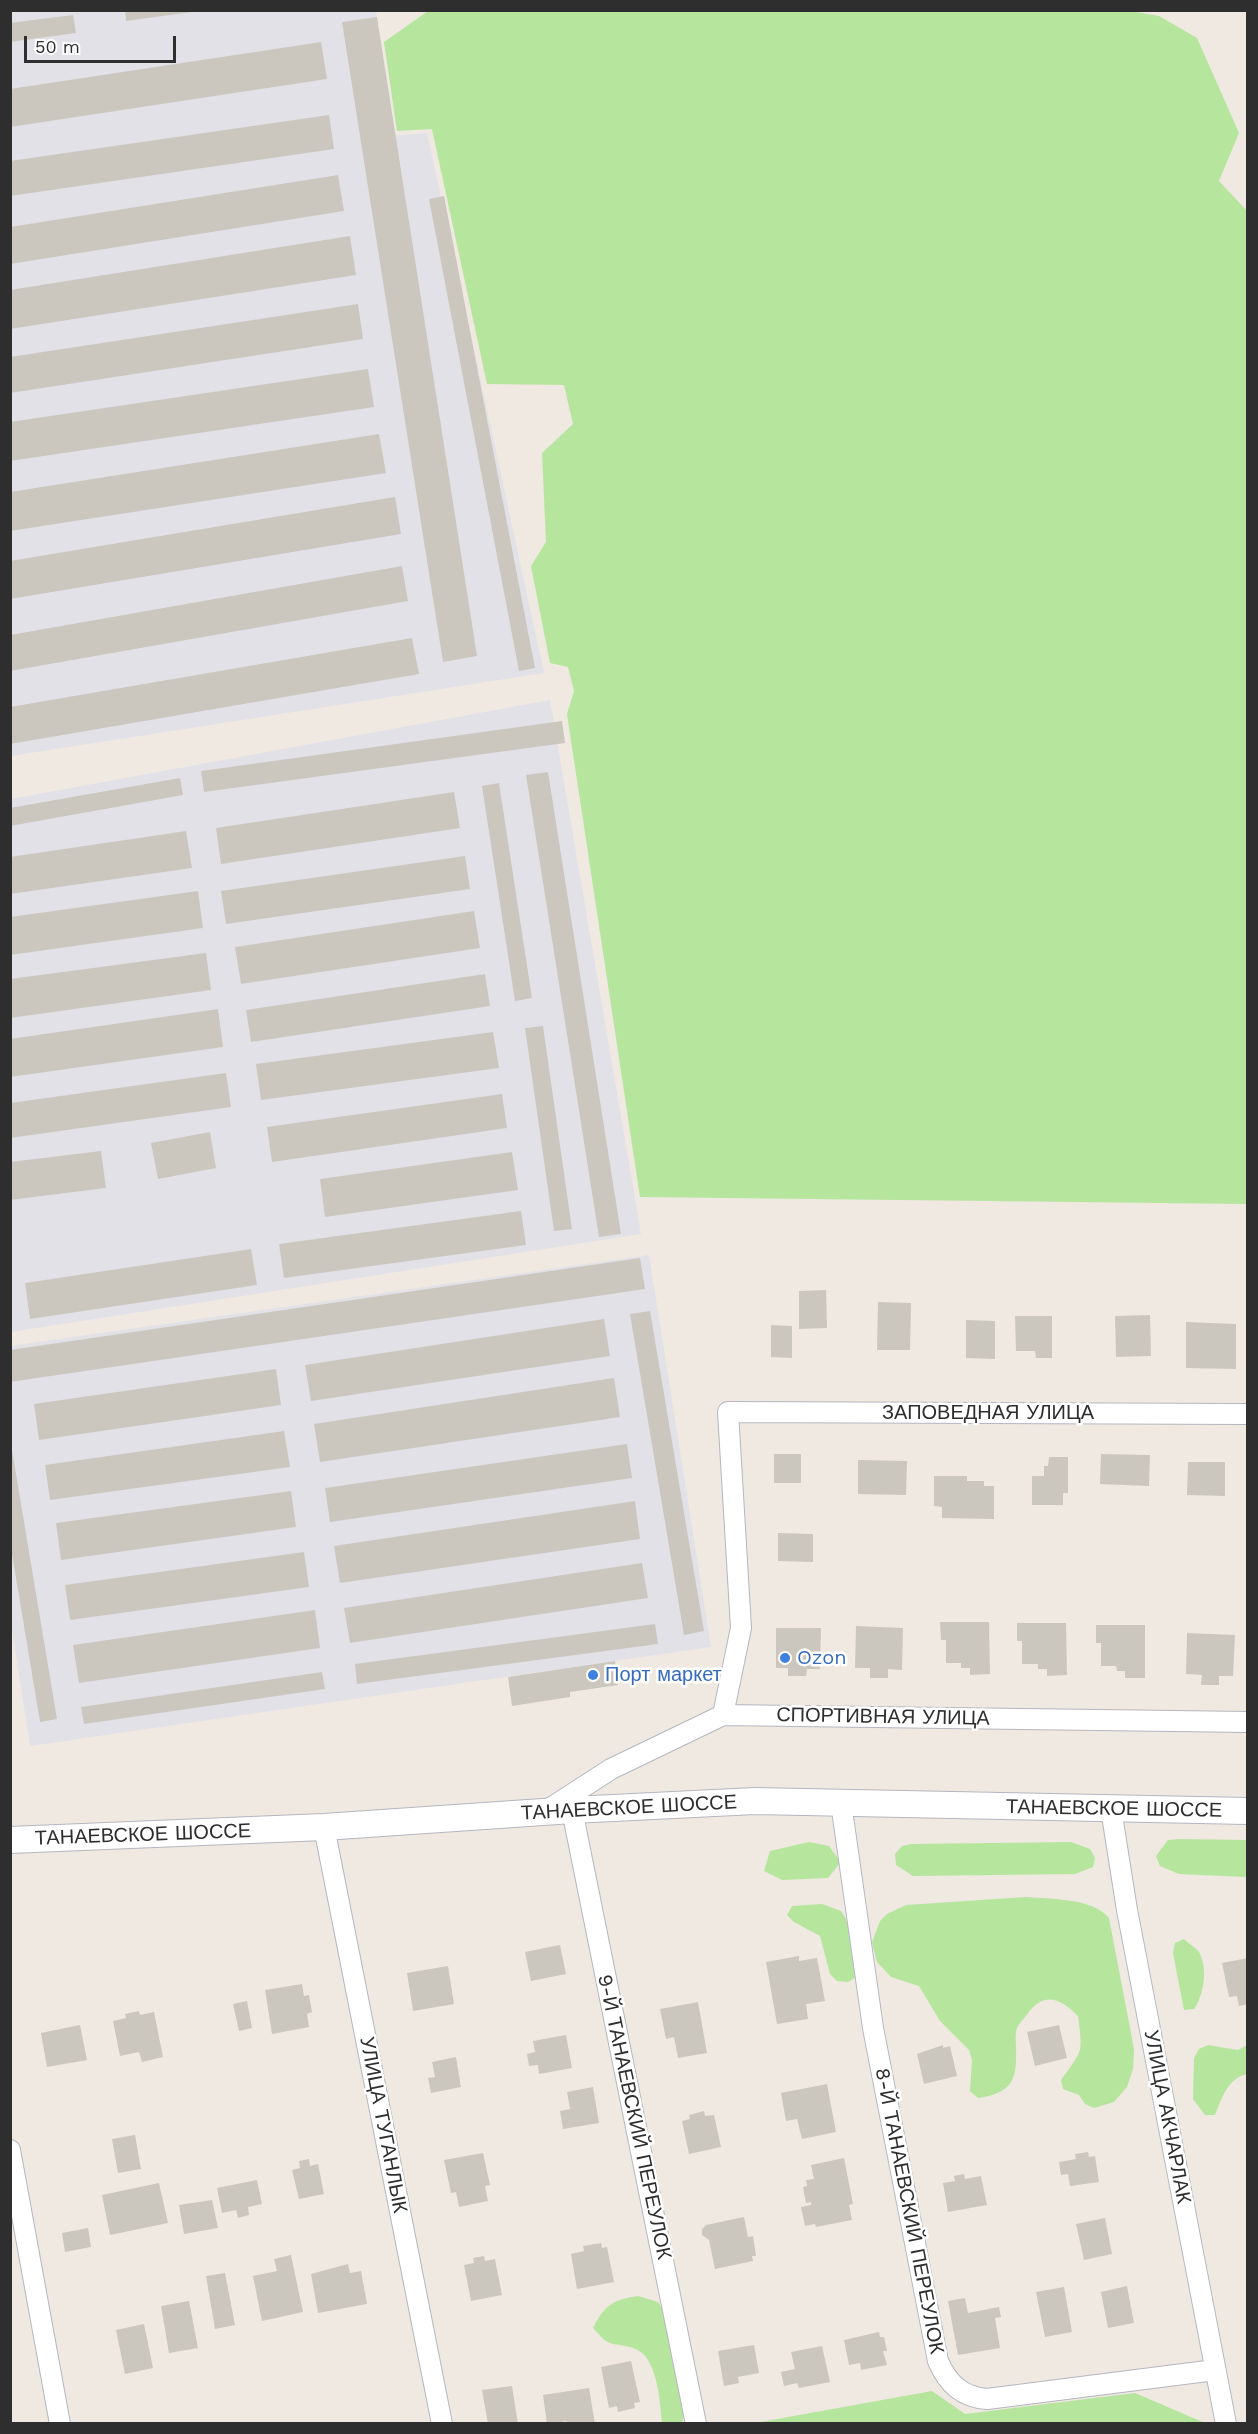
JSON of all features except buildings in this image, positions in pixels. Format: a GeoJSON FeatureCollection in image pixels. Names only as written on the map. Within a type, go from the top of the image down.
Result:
{"type":"FeatureCollection","features":[{"type":"Feature","properties":{"kind":"street","name":"ЗАПОВЕДНАЯ УЛИЦА"},"geometry":{"type":"LineString","coordinates":[[723,1715],[741,1628],[728,1412],[1248,1414]]}},
{"type":"Feature","properties":{"kind":"street","name":"СПОРТИВНАЯ УЛИЦА"},"geometry":{"type":"LineString","coordinates":[[544,1812],[610,1769],[723,1715],[1248,1722]]}},
{"type":"Feature","properties":{"kind":"street","name":"ТАНАЕВСКОЕ ШОССЕ"},"geometry":{"type":"LineString","coordinates":[[10,1840],[324,1827],[572,1810],[755,1801],[1248,1811]]}},
{"type":"Feature","properties":{"kind":"street","name":"8-Й ТАНАЕВСКИЙ ПЕРЕУЛОК"},"geometry":{"type":"LineString","coordinates":[[841,1803],[873,2028],[938,2361],[944,2374],[953,2386],[965,2394],[987,2399],[1215,2370]]}},
{"type":"Feature","properties":{"kind":"street","name":"УЛИЦА АКЧАРЛАК"},"geometry":{"type":"LineString","coordinates":[[1110,1809],[1127,1910],[1226,2424]]}},
{"type":"Feature","properties":{"kind":"street","name":"9-Й ТАНАЕВСКИЙ ПЕРЕУЛОК"},"geometry":{"type":"LineString","coordinates":[[572,1810],[696,2424]]}},
{"type":"Feature","properties":{"kind":"street","name":"УЛИЦА ТУГАНЛЫК"},"geometry":{"type":"LineString","coordinates":[[324,1827],[442,2424]]}},
{"type":"Feature","properties":{"kind":"street"},"geometry":{"type":"LineString","coordinates":[[10,2150],[60,2424]]}},
{"type":"Feature","properties":{"kind":"shaded area"},"geometry":{"type":"Polygon","coordinates":[[[25,10],[376,11],[393,136],[427,133],[544,673],[11,756],[10,13],[25,10]]]}},
{"type":"Feature","properties":{"kind":"shaded area"},"geometry":{"type":"Polygon","coordinates":[[[550,700],[641,1234],[11,1332],[11,799],[550,700]]]}},
{"type":"Feature","properties":{"kind":"shaded area"},"geometry":{"type":"Polygon","coordinates":[[[649,1255],[711,1647],[30,1746],[11,1623],[10,1346],[649,1255]]]}},
{"type":"Feature","properties":{"kind":"green space"},"geometry":{"type":"Polygon","coordinates":[[[1124,10],[1159,16],[1197,38],[1239,133],[1219,181],[1248,212],[1247,1204],[640,1197],[567,714],[574,691],[568,667],[550,663],[531,566],[546,542],[542,453],[573,424],[564,385],[487,384],[432,129],[397,131],[384,42],[428,11],[1124,10]]]}},
{"type":"Feature","properties":{"kind":"green space"},"geometry":{"type":"Polygon","coordinates":[[[1168,1840],[1247,1840],[1247,1877],[1179,1874],[1160,1866],[1156,1856],[1168,1840]]]}},
{"type":"Feature","properties":{"kind":"green space"},"geometry":{"type":"Polygon","coordinates":[[[809,1842],[829,1846],[841,1862],[828,1878],[782,1880],[764,1871],[770,1851],[809,1842]]]}},
{"type":"Feature","properties":{"kind":"green space"},"geometry":{"type":"Polygon","coordinates":[[[1071,1842],[1090,1849],[1095,1858],[1093,1867],[1075,1874],[913,1876],[896,1865],[895,1854],[902,1846],[912,1844],[1071,1842]]]}},
{"type":"Feature","properties":{"kind":"green space"},"geometry":{"type":"Polygon","coordinates":[[[1026,1897],[1082,1903],[1102,1911],[1109,1918],[1134,2049],[1133,2069],[1127,2087],[1114,2102],[1094,2108],[1085,2104],[1079,2095],[1063,2089],[1061,2080],[1080,2051],[1080,2028],[1078,2016],[1065,2005],[1053,2000],[1047,2000],[1034,2006],[1018,2026],[1015,2068],[1011,2083],[999,2093],[978,2098],[970,2091],[972,2060],[969,2050],[940,2021],[919,1986],[891,1977],[877,1962],[872,1942],[880,1921],[887,1914],[906,1905],[1026,1897]]]}},
{"type":"Feature","properties":{"kind":"green space"},"geometry":{"type":"Polygon","coordinates":[[[822,1904],[841,1911],[846,1919],[860,1967],[858,1976],[848,1982],[837,1981],[830,1974],[820,1936],[794,1922],[787,1915],[792,1906],[822,1904]]]}},
{"type":"Feature","properties":{"kind":"green space"},"geometry":{"type":"Polygon","coordinates":[[[1184,1939],[1199,1952],[1202,1959],[1204,1982],[1194,2009],[1184,2010],[1173,1953],[1175,1943],[1184,1939]]]}},
{"type":"Feature","properties":{"kind":"green space"},"geometry":{"type":"Polygon","coordinates":[[[1208,2045],[1238,2050],[1247,2045],[1247,2074],[1240,2076],[1230,2084],[1215,2115],[1205,2115],[1193,2099],[1194,2058],[1199,2049],[1208,2045]]]}},
{"type":"Feature","properties":{"kind":"green space"},"geometry":{"type":"Polygon","coordinates":[[[638,2296],[658,2302],[669,2319],[686,2407],[682,2423],[662,2423],[653,2370],[641,2352],[607,2342],[593,2328],[601,2314],[610,2305],[622,2299],[638,2296]]]}},
{"type":"Feature","properties":{"kind":"green space"},"geometry":{"type":"Polygon","coordinates":[[[932,2391],[965,2414],[1135,2393],[1205,2423],[755,2423],[932,2391]]]}},
{"type":"Feature","properties":{"kind":"place","name":"Ozon"},"geometry":{"type":"Point","coordinates":[785,1658]}},
{"type":"Feature","properties":{"kind":"place","name":"Порт маркет"},"geometry":{"type":"Point","coordinates":[593,1675]}}]}
